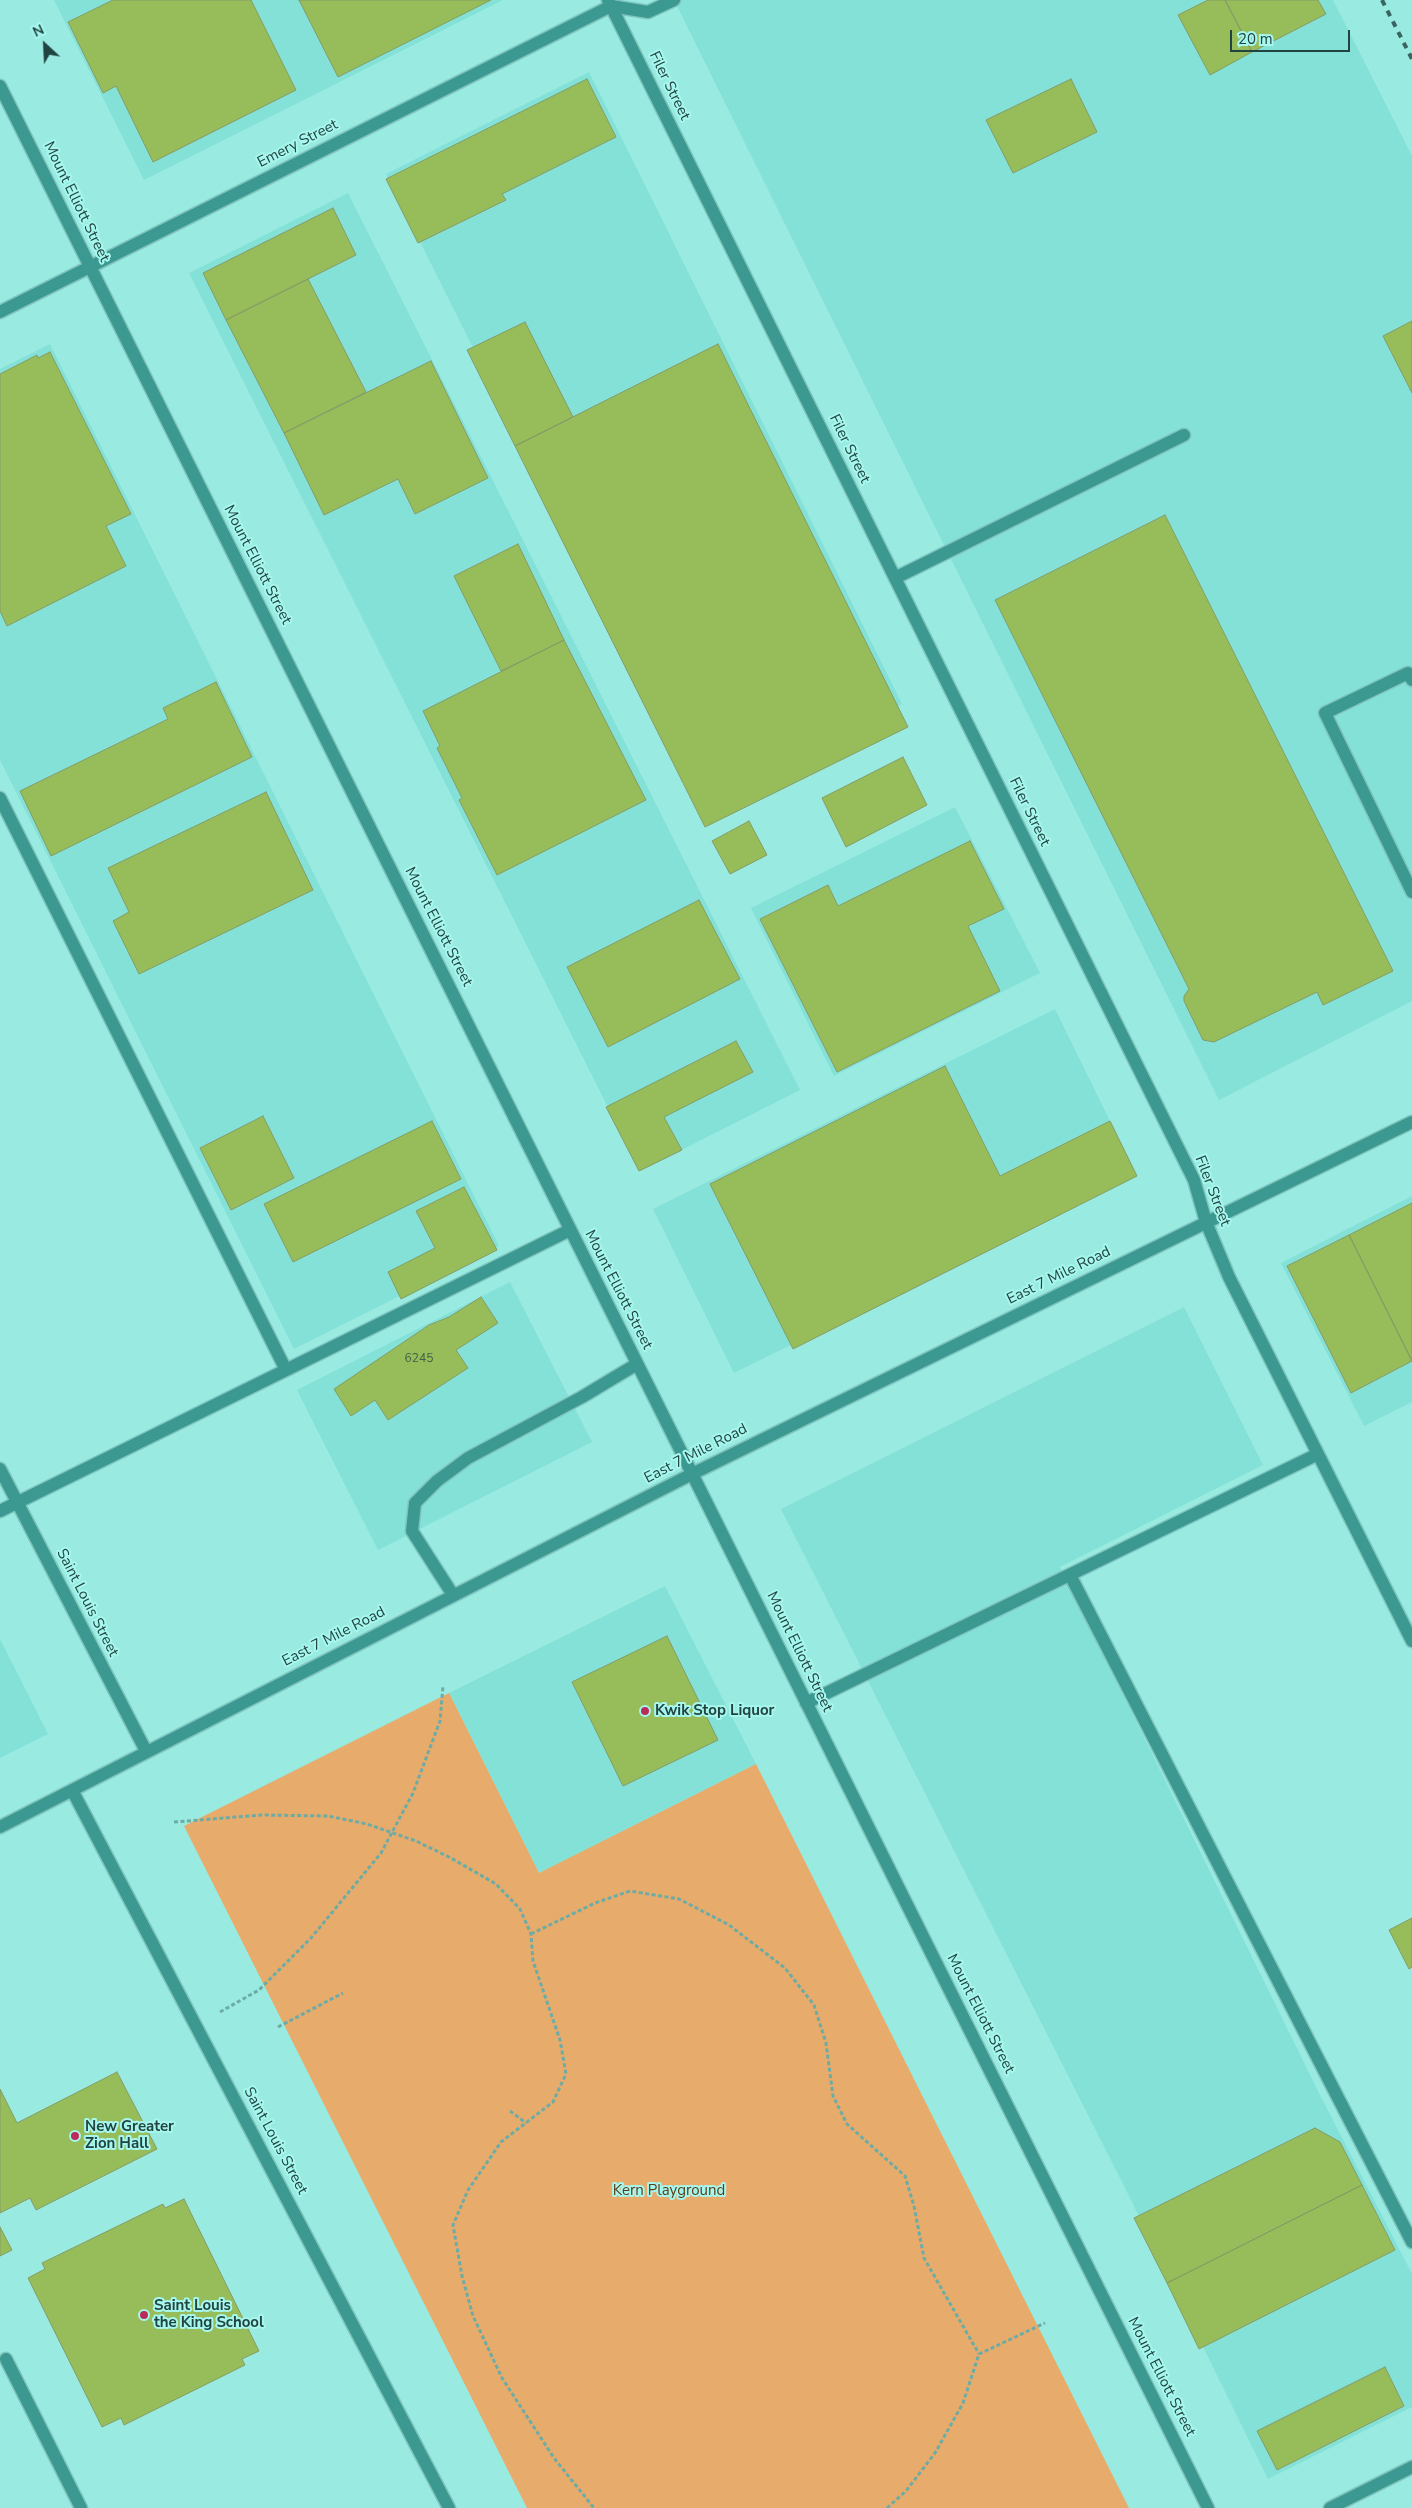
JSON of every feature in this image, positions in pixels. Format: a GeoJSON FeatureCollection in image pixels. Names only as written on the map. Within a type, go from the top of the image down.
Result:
{"type":"FeatureCollection","features":[{"type":"Feature","properties":{"kind":"street"},"geometry":{"type":"LineString","coordinates":[[609,3],[648,12],[674,0]]}},
{"type":"Feature","properties":{"kind":"street","name":"Emery Street"},"geometry":{"type":"LineString","coordinates":[[0,312],[609,3]]}},
{"type":"Feature","properties":{"kind":"street","name":"Filer Street"},"geometry":{"type":"LineString","coordinates":[[609,3],[1194,1180],[1206,1222],[1229,1277],[1412,1641]]}},
{"type":"Feature","properties":{"kind":"street","name":"Mount Elliott Street"},"geometry":{"type":"LineString","coordinates":[[0,86],[1208,2508]]}},
{"type":"Feature","properties":{"kind":"street"},"geometry":{"type":"LineString","coordinates":[[895,578],[1184,435]]}},
{"type":"Feature","properties":{"kind":"street"},"geometry":{"type":"LineString","coordinates":[[1412,680],[1408,673],[1325,713],[1412,892]]}},
{"type":"Feature","properties":{"kind":"street"},"geometry":{"type":"LineString","coordinates":[[0,798],[286,1370]]}},
{"type":"Feature","properties":{"kind":"street","name":"East 7 Mile Road"},"geometry":{"type":"LineString","coordinates":[[0,1827],[692,1474],[1412,1122]]}},
{"type":"Feature","properties":{"kind":"street"},"geometry":{"type":"LineString","coordinates":[[0,1511],[570,1230]]}},
{"type":"Feature","properties":{"kind":"street"},"geometry":{"type":"LineString","coordinates":[[453,1595],[412,1531],[415,1503],[437,1482],[468,1458],[582,1397],[638,1364]]}},
{"type":"Feature","properties":{"kind":"street"},"geometry":{"type":"LineString","coordinates":[[806,1703],[1318,1454]]}},
{"type":"Feature","properties":{"kind":"street","name":"Saint Louis Street"},"geometry":{"type":"LineString","coordinates":[[0,1469],[146,1751]]}},
{"type":"Feature","properties":{"kind":"street"},"geometry":{"type":"LineString","coordinates":[[1070,1575],[1412,2242]]}},
{"type":"Feature","properties":{"kind":"street","name":"Saint Louis Street"},"geometry":{"type":"LineString","coordinates":[[72,1790],[449,2508]]}},
{"type":"Feature","properties":{"kind":"street"},"geometry":{"type":"LineString","coordinates":[[6,2359],[81,2508]]}},
{"type":"Feature","properties":{"kind":"street"},"geometry":{"type":"LineString","coordinates":[[1330,2508],[1412,2467]]}},
{"type":"Feature","properties":{"kind":"path"},"geometry":{"type":"LineString","coordinates":[[195,2026],[259,1990],[311,1938],[381,1853],[413,1793],[440,1721],[443,1686]]}},
{"type":"Feature","properties":{"kind":"path"},"geometry":{"type":"LineString","coordinates":[[174,1822],[262,1815],[328,1816],[368,1824],[449,1856],[496,1884],[520,1909],[531,1934],[533,1961],[560,2040],[566,2074],[553,2102],[501,2142],[468,2190],[453,2225],[462,2276],[473,2316],[502,2378],[554,2458],[594,2508]]}},
{"type":"Feature","properties":{"kind":"path"},"geometry":{"type":"LineString","coordinates":[[531,1934],[595,1903],[630,1891],[679,1900],[729,1924],[785,1968],[814,2005],[826,2044],[833,2096],[836,2103],[847,2124],[905,2176],[914,2206],[924,2258],[979,2354]]}},
{"type":"Feature","properties":{"kind":"path"},"geometry":{"type":"LineString","coordinates":[[278,2027],[343,1993]]}},
{"type":"Feature","properties":{"kind":"path"},"geometry":{"type":"LineString","coordinates":[[510,2112],[526,2123]]}},
{"type":"Feature","properties":{"kind":"path"},"geometry":{"type":"LineString","coordinates":[[887,2508],[906,2491],[935,2453],[963,2403],[979,2354],[1045,2323]]}},
{"type":"Feature","properties":{"kind":"shaded area"},"geometry":{"type":"Polygon","coordinates":[[[54,0],[503,0],[144,180],[54,0]]]}},
{"type":"Feature","properties":{"kind":"shaded area"},"geometry":{"type":"Polygon","coordinates":[[[674,0],[1333,0],[1412,156],[1412,1001],[1219,1100],[674,0]]]}},
{"type":"Feature","properties":{"kind":"shaded area"},"geometry":{"type":"Polygon","coordinates":[[[589,72],[902,704],[701,803],[386,174],[589,72]]]}},
{"type":"Feature","properties":{"kind":"shaded area"},"geometry":{"type":"Polygon","coordinates":[[[348,193],[800,1090],[640,1171],[189,273],[348,193]]]}},
{"type":"Feature","properties":{"kind":"shaded area"},"geometry":{"type":"Polygon","coordinates":[[[50,344],[499,1246],[294,1349],[0,760],[0,369],[50,344]]]}},
{"type":"Feature","properties":{"kind":"shaded area"},"geometry":{"type":"Polygon","coordinates":[[[955,807],[1040,973],[834,1076],[751,908],[955,807]]]}},
{"type":"Feature","properties":{"kind":"shaded area"},"geometry":{"type":"Polygon","coordinates":[[[1055,1009],[1136,1174],[734,1373],[653,1209],[1055,1009]]]}},
{"type":"Feature","properties":{"kind":"shaded area"},"geometry":{"type":"Polygon","coordinates":[[[1412,1196],[1412,1402],[1364,1426],[1281,1263],[1412,1196]]]}},
{"type":"Feature","properties":{"kind":"shaded area"},"geometry":{"type":"Polygon","coordinates":[[[510,1282],[592,1442],[378,1550],[297,1390],[510,1282]]]}},
{"type":"Feature","properties":{"kind":"shaded area"},"geometry":{"type":"Polygon","coordinates":[[[1184,1307],[1263,1465],[1060,1567],[1318,2091],[1412,2274],[1412,2407],[1268,2479],[1125,2188],[781,1509],[1184,1307]]]}},
{"type":"Feature","properties":{"kind":"shaded area"},"geometry":{"type":"Polygon","coordinates":[[[665,1586],[756,1764],[539,1873],[449,1693],[665,1586]]]}},
{"type":"Feature","properties":{"kind":"shaded area"},"geometry":{"type":"Polygon","coordinates":[[[0,1639],[48,1734],[0,1758],[0,1639]]]}},
{"type":"Feature","properties":{"kind":"green space","name":"Kern Playground"},"geometry":{"type":"Polygon","coordinates":[[[449,1693],[539,1873],[756,1764],[1129,2508],[527,2508],[184,1826],[449,1693]]]}},
{"type":"Feature","properties":{"kind":"building"},"geometry":{"type":"Polygon","coordinates":[[[113,0],[251,0],[296,90],[153,162],[116,86],[103,93],[68,22],[113,0]]]}},
{"type":"Feature","properties":{"kind":"building"},"geometry":{"type":"Polygon","coordinates":[[[299,0],[491,0],[338,77],[299,0]]]}},
{"type":"Feature","properties":{"kind":"building"},"geometry":{"type":"Polygon","coordinates":[[[1208,0],[1225,0],[1252,52],[1210,75],[1178,15],[1208,0]]]}},
{"type":"Feature","properties":{"kind":"building"},"geometry":{"type":"Polygon","coordinates":[[[1225,0],[1318,0],[1326,14],[1252,52],[1225,0]]]}},
{"type":"Feature","properties":{"kind":"building"},"geometry":{"type":"Polygon","coordinates":[[[587,79],[616,137],[502,194],[506,200],[418,243],[386,179],[587,79]]]}},
{"type":"Feature","properties":{"kind":"building"},"geometry":{"type":"Polygon","coordinates":[[[1071,79],[1097,132],[1013,173],[986,120],[1071,79]]]}},
{"type":"Feature","properties":{"kind":"building"},"geometry":{"type":"Polygon","coordinates":[[[333,208],[356,255],[226,320],[203,273],[333,208]]]}},
{"type":"Feature","properties":{"kind":"building"},"geometry":{"type":"Polygon","coordinates":[[[308,279],[366,392],[284,433],[226,320],[308,279]]]}},
{"type":"Feature","properties":{"kind":"building"},"geometry":{"type":"Polygon","coordinates":[[[1412,321],[1412,393],[1383,336],[1412,321]]]}},
{"type":"Feature","properties":{"kind":"building"},"geometry":{"type":"Polygon","coordinates":[[[525,322],[573,417],[515,446],[467,350],[525,322]]]}},
{"type":"Feature","properties":{"kind":"building"},"geometry":{"type":"Polygon","coordinates":[[[718,344],[908,727],[705,827],[515,446],[718,344]]]}},
{"type":"Feature","properties":{"kind":"building"},"geometry":{"type":"Polygon","coordinates":[[[50,352],[131,514],[106,526],[126,566],[7,626],[0,611],[0,374],[37,355],[38,358],[50,352]]]}},
{"type":"Feature","properties":{"kind":"building"},"geometry":{"type":"Polygon","coordinates":[[[431,361],[488,478],[415,514],[398,479],[324,515],[284,433],[431,361]]]}},
{"type":"Feature","properties":{"kind":"building"},"geometry":{"type":"Polygon","coordinates":[[[1165,515],[1393,971],[1323,1005],[1317,992],[1214,1042],[1203,1040],[1184,1001],[1184,996],[1189,989],[995,600],[1165,515]]]}},
{"type":"Feature","properties":{"kind":"building"},"geometry":{"type":"Polygon","coordinates":[[[518,544],[564,640],[501,671],[454,576],[518,544]]]}},
{"type":"Feature","properties":{"kind":"building"},"geometry":{"type":"Polygon","coordinates":[[[564,640],[646,800],[497,875],[459,800],[462,798],[437,748],[440,746],[423,711],[564,640]]]}},
{"type":"Feature","properties":{"kind":"building"},"geometry":{"type":"Polygon","coordinates":[[[216,682],[252,757],[51,856],[20,791],[168,719],[163,708],[216,682]]]}},
{"type":"Feature","properties":{"kind":"building"},"geometry":{"type":"Polygon","coordinates":[[[903,757],[927,805],[846,847],[822,798],[903,757]]]}},
{"type":"Feature","properties":{"kind":"building"},"geometry":{"type":"Polygon","coordinates":[[[266,792],[313,890],[139,974],[113,921],[129,912],[108,868],[266,792]]]}},
{"type":"Feature","properties":{"kind":"building"},"geometry":{"type":"Polygon","coordinates":[[[749,821],[767,855],[730,874],[712,841],[749,821]]]}},
{"type":"Feature","properties":{"kind":"building"},"geometry":{"type":"Polygon","coordinates":[[[970,841],[1004,909],[968,926],[1000,991],[837,1072],[760,919],[828,885],[838,906],[970,841]]]}},
{"type":"Feature","properties":{"kind":"building"},"geometry":{"type":"Polygon","coordinates":[[[699,900],[740,979],[608,1047],[567,967],[699,900]]]}},
{"type":"Feature","properties":{"kind":"building"},"geometry":{"type":"Polygon","coordinates":[[[736,1041],[753,1072],[664,1117],[682,1150],[639,1171],[606,1107],[736,1041]]]}},
{"type":"Feature","properties":{"kind":"building"},"geometry":{"type":"Polygon","coordinates":[[[945,1066],[1000,1176],[1110,1121],[1137,1176],[793,1349],[710,1184],[945,1066]]]}},
{"type":"Feature","properties":{"kind":"building"},"geometry":{"type":"Polygon","coordinates":[[[263,1116],[294,1178],[231,1210],[200,1148],[263,1116]]]}},
{"type":"Feature","properties":{"kind":"building"},"geometry":{"type":"Polygon","coordinates":[[[432,1121],[461,1179],[293,1262],[264,1204],[432,1121]]]}},
{"type":"Feature","properties":{"kind":"building"},"geometry":{"type":"Polygon","coordinates":[[[464,1187],[497,1250],[401,1299],[388,1272],[435,1248],[416,1211],[464,1187]]]}},
{"type":"Feature","properties":{"kind":"building"},"geometry":{"type":"Polygon","coordinates":[[[1412,1203],[1412,1361],[1349,1235],[1412,1203]]]}},
{"type":"Feature","properties":{"kind":"building"},"geometry":{"type":"Polygon","coordinates":[[[1349,1235],[1412,1361],[1351,1393],[1287,1266],[1349,1235]]]}},
{"type":"Feature","properties":{"kind":"building"},"geometry":{"type":"Polygon","coordinates":[[[481,1297],[498,1323],[456,1350],[468,1368],[388,1420],[375,1400],[351,1416],[334,1389],[429,1325],[449,1317],[481,1297]]]}},
{"type":"Feature","properties":{"kind":"building"},"geometry":{"type":"Polygon","coordinates":[[[667,1636],[718,1740],[623,1786],[572,1682],[667,1636]]]}},
{"type":"Feature","properties":{"kind":"building"},"geometry":{"type":"Polygon","coordinates":[[[1412,1918],[1412,1967],[1409,1969],[1389,1930],[1412,1918]]]}},
{"type":"Feature","properties":{"kind":"building","name":"New Greater Zion Hall"},"geometry":{"type":"Polygon","coordinates":[[[117,2072],[157,2149],[36,2210],[30,2198],[0,2213],[0,2089],[17,2123],[117,2072]]]}},
{"type":"Feature","properties":{"kind":"building"},"geometry":{"type":"Polygon","coordinates":[[[1315,2128],[1340,2142],[1362,2185],[1167,2283],[1134,2218],[1315,2128]]]}},
{"type":"Feature","properties":{"kind":"building"},"geometry":{"type":"Polygon","coordinates":[[[1362,2185],[1395,2250],[1199,2349],[1167,2283],[1362,2185]]]}},
{"type":"Feature","properties":{"kind":"building","name":"Saint Louis the King School"},"geometry":{"type":"Polygon","coordinates":[[[184,2199],[259,2351],[242,2359],[245,2365],[124,2425],[121,2418],[102,2427],[28,2278],[45,2269],[42,2263],[163,2204],[165,2208],[184,2199]]]}},
{"type":"Feature","properties":{"kind":"building"},"geometry":{"type":"Polygon","coordinates":[[[0,2227],[12,2250],[0,2256],[0,2227]]]}},
{"type":"Feature","properties":{"kind":"building"},"geometry":{"type":"Polygon","coordinates":[[[1385,2367],[1404,2406],[1277,2470],[1257,2431],[1385,2367]]]}},
{"type":"Feature","properties":{"kind":"railway"},"geometry":{"type":"LineString","coordinates":[[1382,0],[1412,59]]}},
{"type":"Feature","properties":{"kind":"place","name":"Kwik Stop Liquor"},"geometry":{"type":"Point","coordinates":[645,1711]}},
{"type":"Feature","properties":{"kind":"place","name":"New Greater Zion Hall"},"geometry":{"type":"Point","coordinates":[75,2136]}},
{"type":"Feature","properties":{"kind":"place","name":"Saint Louis the King School"},"geometry":{"type":"Point","coordinates":[144,2315]}}]}
